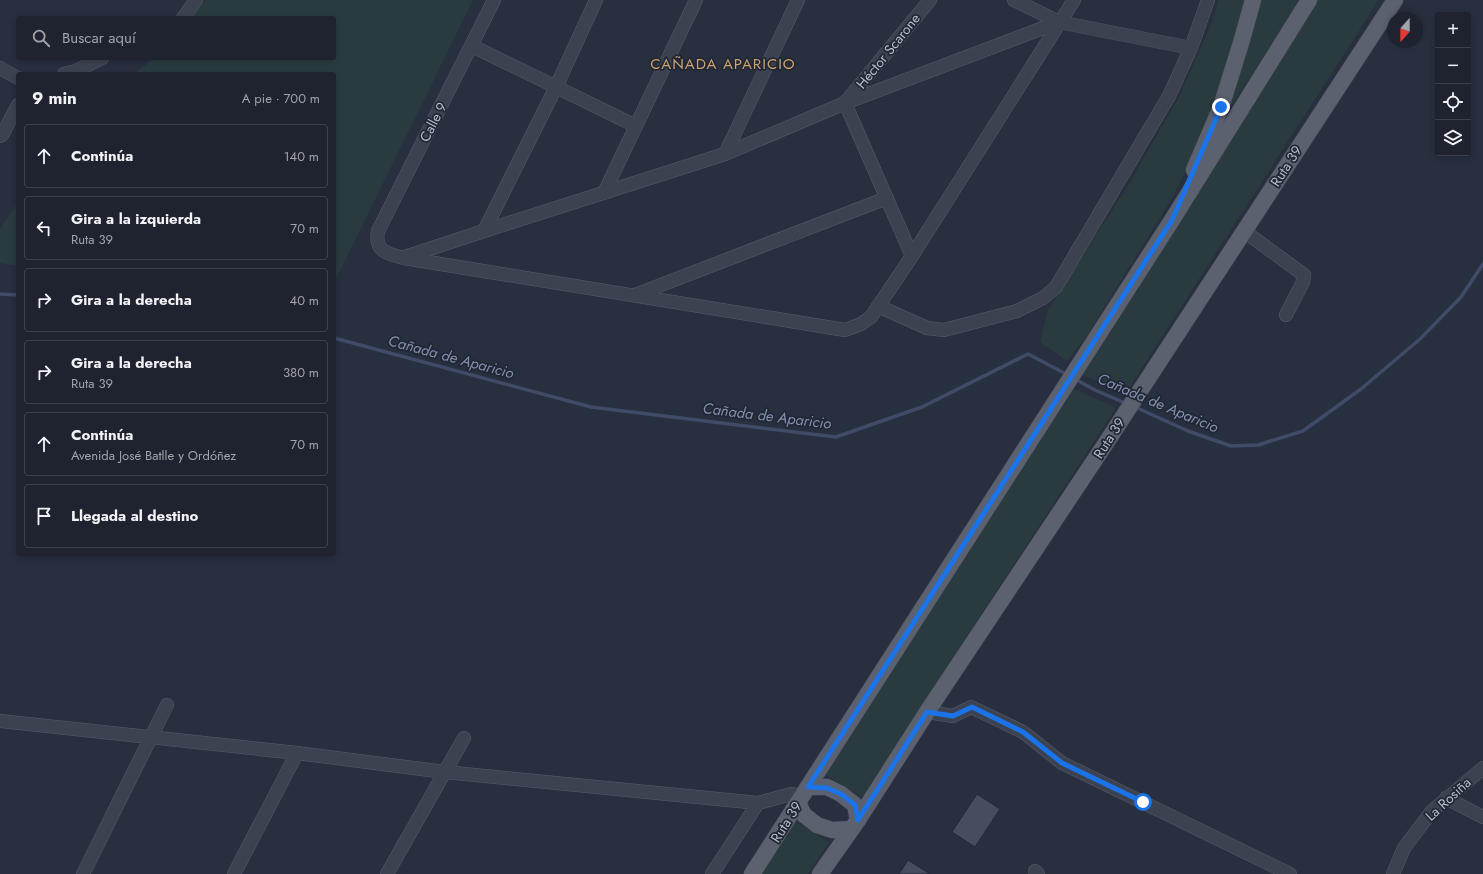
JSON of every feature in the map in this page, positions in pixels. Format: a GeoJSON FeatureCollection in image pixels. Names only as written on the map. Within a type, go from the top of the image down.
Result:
{"type":"FeatureCollection","features":[{"type":"Feature","properties":{"kind":"main road"},"geometry":{"type":"LineString","coordinates":[[1172,220],[1221,107],[1241,43],[1252,0]]}},
{"type":"Feature","properties":{"kind":"main road","name":"Ruta 39"},"geometry":{"type":"LineString","coordinates":[[752,874],[1172,220],[1309,0]]}},
{"type":"Feature","properties":{"kind":"main road","name":"Ruta 39"},"geometry":{"type":"LineString","coordinates":[[820,874],[855,824],[927,712],[1114,431],[1395,0]]}},
{"type":"Feature","properties":{"kind":"main road"},"geometry":{"type":"LineString","coordinates":[[827,788],[841,794],[855,805],[855,824],[832,830],[817,825],[804,816],[803,795],[827,788]]}},
{"type":"Feature","properties":{"kind":"street"},"geometry":{"type":"LineString","coordinates":[[184,16],[196,0]]}},
{"type":"Feature","properties":{"kind":"street","name":"Calle 9"},"geometry":{"type":"LineString","coordinates":[[404,258],[387,253],[380,248],[377,239],[378,231],[494,0]]}},
{"type":"Feature","properties":{"kind":"street"},"geometry":{"type":"LineString","coordinates":[[484,230],[556,87],[596,0]]}},
{"type":"Feature","properties":{"kind":"street"},"geometry":{"type":"LineString","coordinates":[[604,193],[696,0]]}},
{"type":"Feature","properties":{"kind":"street"},"geometry":{"type":"LineString","coordinates":[[725,154],[798,0]]}},
{"type":"Feature","properties":{"kind":"street","name":"Héctor Scarone"},"geometry":{"type":"LineString","coordinates":[[845,103],[930,0]]}},
{"type":"Feature","properties":{"kind":"street"},"geometry":{"type":"LineString","coordinates":[[1014,0],[1059,22],[1191,48]]}},
{"type":"Feature","properties":{"kind":"street"},"geometry":{"type":"LineString","coordinates":[[404,258],[846,330],[861,324],[871,317],[912,256],[1074,0]]}},
{"type":"Feature","properties":{"kind":"street"},"geometry":{"type":"LineString","coordinates":[[878,306],[927,328],[944,330],[1017,311],[1043,298],[1056,287],[1169,96],[1191,48],[1208,0]]}},
{"type":"Feature","properties":{"kind":"street"},"geometry":{"type":"LineString","coordinates":[[404,258],[484,230],[725,154],[845,103],[1059,22]]}},
{"type":"Feature","properties":{"kind":"street"},"geometry":{"type":"LineString","coordinates":[[472,46],[636,126]]}},
{"type":"Feature","properties":{"kind":"street"},"geometry":{"type":"LineString","coordinates":[[72,72],[98,60]]}},
{"type":"Feature","properties":{"kind":"street"},"geometry":{"type":"LineString","coordinates":[[0,68],[16,77]]}},
{"type":"Feature","properties":{"kind":"street"},"geometry":{"type":"LineString","coordinates":[[845,103],[912,256]]}},
{"type":"Feature","properties":{"kind":"street"},"geometry":{"type":"LineString","coordinates":[[0,136],[2,135],[16,109]]}},
{"type":"Feature","properties":{"kind":"street"},"geometry":{"type":"LineString","coordinates":[[634,296],[887,198]]}},
{"type":"Feature","properties":{"kind":"street"},"geometry":{"type":"LineString","coordinates":[[1244,231],[1304,275],[1303,282],[1286,315]]}},
{"type":"Feature","properties":{"kind":"street"},"geometry":{"type":"LineString","coordinates":[[84,874],[167,705]]}},
{"type":"Feature","properties":{"kind":"street"},"geometry":{"type":"LineString","coordinates":[[927,712],[953,716],[972,707],[1023,732],[1062,763],[1290,874]]}},
{"type":"Feature","properties":{"kind":"street"},"geometry":{"type":"LineString","coordinates":[[0,721],[297,753],[445,772],[758,803],[791,794],[803,795]]}},
{"type":"Feature","properties":{"kind":"street"},"geometry":{"type":"LineString","coordinates":[[387,874],[464,738]]}},
{"type":"Feature","properties":{"kind":"street"},"geometry":{"type":"LineString","coordinates":[[234,874],[297,753]]}},
{"type":"Feature","properties":{"kind":"street","name":"La Rosiña"},"geometry":{"type":"LineString","coordinates":[[1392,874],[1404,848],[1432,811],[1483,768]]}},
{"type":"Feature","properties":{"kind":"street"},"geometry":{"type":"LineString","coordinates":[[1446,798],[1483,817]]}},
{"type":"Feature","properties":{"kind":"street"},"geometry":{"type":"LineString","coordinates":[[712,874],[758,803]]}},
{"type":"Feature","properties":{"kind":"shaded area"},"geometry":{"type":"Polygon","coordinates":[[[205,0],[473,0],[336,279],[336,72],[136,72],[152,60],[336,60],[336,16],[193,16],[205,0]]]}},
{"type":"Feature","properties":{"kind":"shaded area"},"geometry":{"type":"Polygon","coordinates":[[[1218,0],[1245,0],[1230,54],[1207,125],[1174,195],[1086,337],[1067,361],[1040,342],[1048,310],[1128,186],[1178,99],[1214,18],[1218,0]]]}},
{"type":"Feature","properties":{"kind":"shaded area"},"geometry":{"type":"Polygon","coordinates":[[[1259,0],[1300,0],[1230,108],[1259,0]]]}},
{"type":"Feature","properties":{"kind":"shaded area"},"geometry":{"type":"Polygon","coordinates":[[[1316,0],[1379,0],[1127,391],[1081,375],[1316,0]]]}},
{"type":"Feature","properties":{"kind":"shaded area"},"geometry":{"type":"Polygon","coordinates":[[[16,205],[16,266],[0,263],[0,229],[16,205]]]}},
{"type":"Feature","properties":{"kind":"shaded area"},"geometry":{"type":"Polygon","coordinates":[[[1074,389],[1116,408],[862,797],[824,774],[1074,389]]]}},
{"type":"Feature","properties":{"kind":"shaded area"},"geometry":{"type":"Polygon","coordinates":[[[794,821],[829,842],[808,874],[761,874],[794,821]]]}},
{"type":"Feature","properties":{"kind":"building"},"geometry":{"type":"Polygon","coordinates":[[[977,794],[1000,809],[975,847],[952,832],[977,794]]]}},
{"type":"Feature","properties":{"kind":"building"},"geometry":{"type":"Polygon","coordinates":[[[908,860],[930,874],[899,874],[908,860]]]}},
{"type":"Feature","properties":{"kind":"waterway","name":"Cañada de Aparicio"},"geometry":{"type":"LineString","coordinates":[[1135,407],[1188,431],[1231,446],[1258,445],[1303,431],[1361,389],[1420,339],[1461,297],[1483,264]]}},
{"type":"Feature","properties":{"kind":"waterway","name":"Cañada de Aparicio"},"geometry":{"type":"LineString","coordinates":[[0,294],[16,295]]}},
{"type":"Feature","properties":{"kind":"waterway","name":"Cañada de Aparicio"},"geometry":{"type":"LineString","coordinates":[[336,339],[591,407],[836,437],[922,407],[1028,354],[1068,375]]}},
{"type":"Feature","properties":{"kind":"waterway","name":"Cañada de Aparicio"},"geometry":{"type":"LineString","coordinates":[[1075,379],[1095,390],[1127,404]]}},
{"type":"Feature","properties":{"kind":"district","name":"CAÑADA APARICIO"},"geometry":{"type":"Point","coordinates":[723,64]}},
{"type":"Feature","properties":{"kind":"route"},"geometry":{"type":"LineString","coordinates":[[1143,802],[1062,763],[1023,732],[972,707],[953,716],[927,712],[858,820],[855,805],[841,794],[827,788],[808,787],[1172,220],[1221,107]]}}]}
